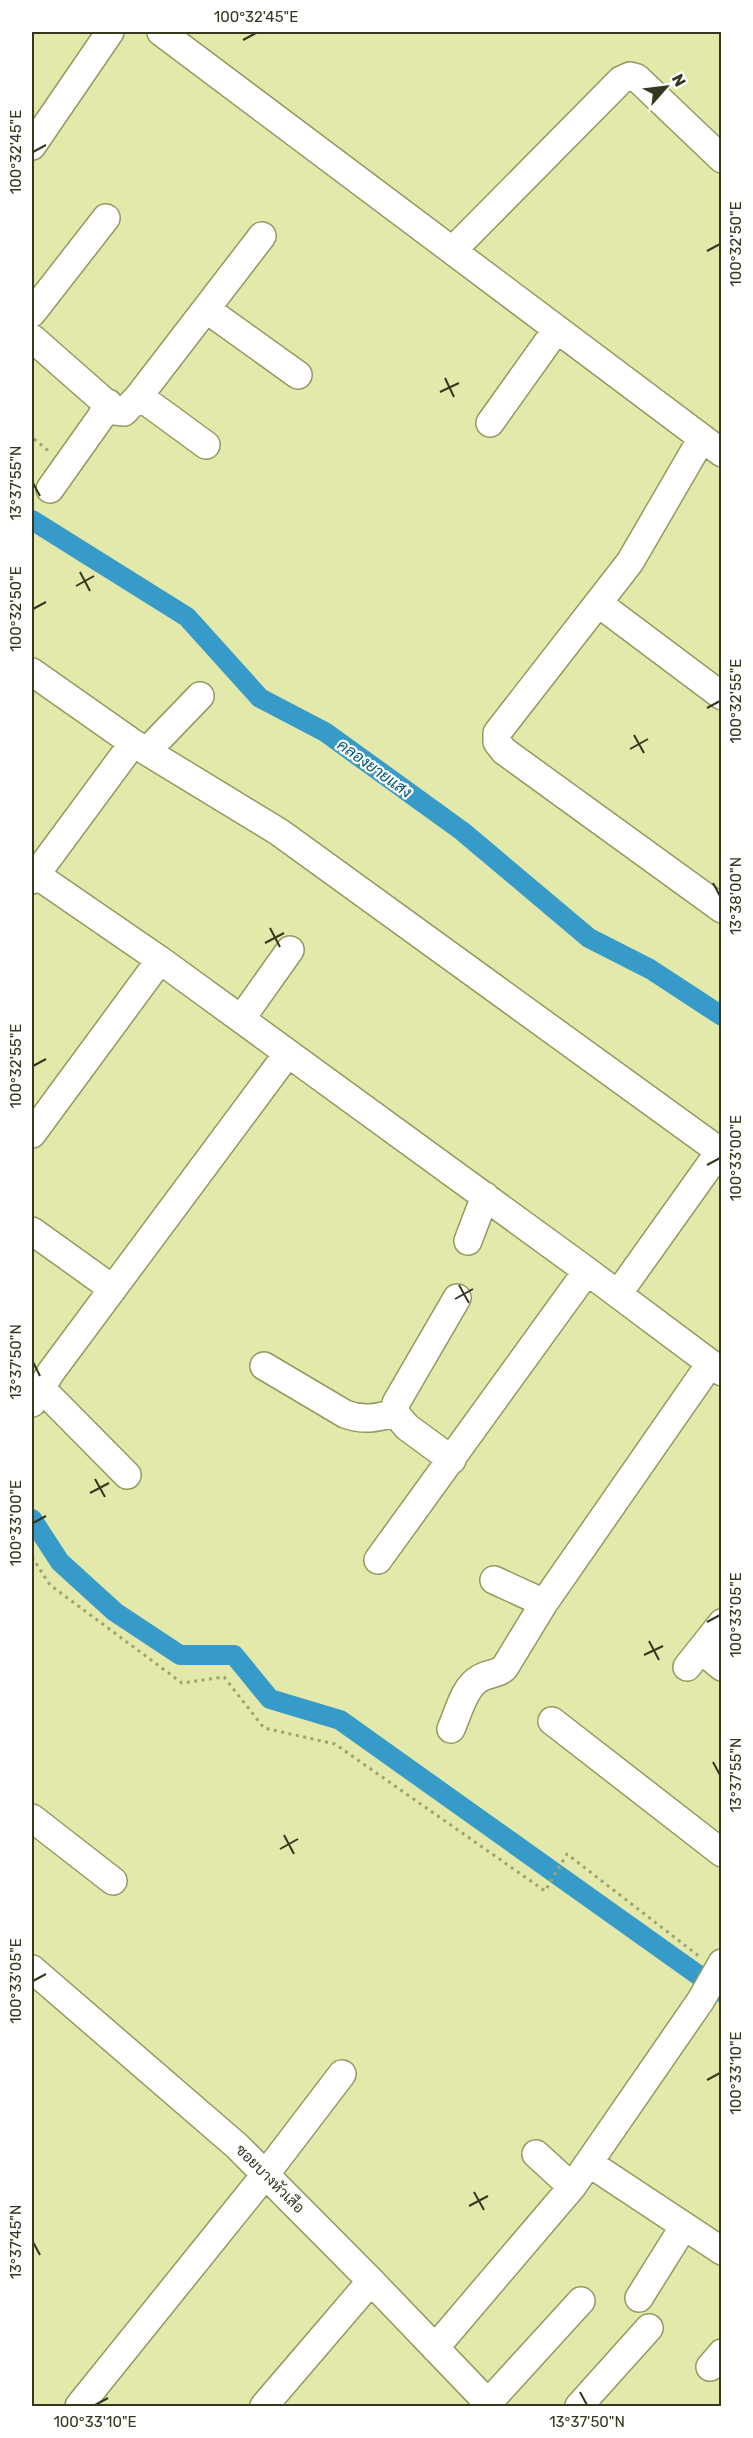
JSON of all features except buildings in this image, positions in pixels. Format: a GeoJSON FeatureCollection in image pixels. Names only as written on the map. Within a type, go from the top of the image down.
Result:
{"type":"FeatureCollection","features":[{"type":"Feature","properties":{"kind":"street"},"geometry":{"type":"LineString","coordinates":[[32,146],[110,32]]}},
{"type":"Feature","properties":{"kind":"street"},"geometry":{"type":"LineString","coordinates":[[179,36],[453,250],[712,446],[630,562],[497,733],[498,742],[504,751],[722,909]]}},
{"type":"Feature","properties":{"kind":"street"},"geometry":{"type":"LineString","coordinates":[[453,250],[621,80],[630,76],[637,78],[722,159]]}},
{"type":"Feature","properties":{"kind":"street"},"geometry":{"type":"LineString","coordinates":[[32,313],[106,218]]}},
{"type":"Feature","properties":{"kind":"street"},"geometry":{"type":"LineString","coordinates":[[32,338],[115,411],[122,413],[139,396],[262,236]]}},
{"type":"Feature","properties":{"kind":"street"},"geometry":{"type":"LineString","coordinates":[[206,309],[298,375]]}},
{"type":"Feature","properties":{"kind":"street"},"geometry":{"type":"LineString","coordinates":[[490,423],[557,329]]}},
{"type":"Feature","properties":{"kind":"street"},"geometry":{"type":"LineString","coordinates":[[139,396],[206,445]]}},
{"type":"Feature","properties":{"kind":"street"},"geometry":{"type":"LineString","coordinates":[[50,489],[101,417],[108,403]]}},
{"type":"Feature","properties":{"kind":"street"},"geometry":{"type":"LineString","coordinates":[[598,603],[722,696]]}},
{"type":"Feature","properties":{"kind":"street"},"geometry":{"type":"LineString","coordinates":[[32,672],[140,747],[279,832],[721,1151],[618,1294]]}},
{"type":"Feature","properties":{"kind":"street"},"geometry":{"type":"LineString","coordinates":[[200,696],[140,747],[33,875],[160,960],[587,1271],[716,1368],[544,1604],[505,1667],[501,1671],[476,1680],[470,1687],[451,1729]]}},
{"type":"Feature","properties":{"kind":"street"},"geometry":{"type":"LineString","coordinates":[[241,1019],[290,950]]}},
{"type":"Feature","properties":{"kind":"street"},"geometry":{"type":"LineString","coordinates":[[32,1134],[160,960]]}},
{"type":"Feature","properties":{"kind":"street"},"geometry":{"type":"LineString","coordinates":[[127,1475],[36,1395],[288,1053]]}},
{"type":"Feature","properties":{"kind":"street"},"geometry":{"type":"LineString","coordinates":[[468,1241],[484,1196]]}},
{"type":"Feature","properties":{"kind":"street"},"geometry":{"type":"LineString","coordinates":[[32,1231],[113,1289]]}},
{"type":"Feature","properties":{"kind":"street"},"geometry":{"type":"LineString","coordinates":[[378,1560],[587,1271]]}},
{"type":"Feature","properties":{"kind":"street"},"geometry":{"type":"LineString","coordinates":[[452,1460],[407,1427],[395,1413],[396,1402],[457,1299]]}},
{"type":"Feature","properties":{"kind":"street"},"geometry":{"type":"LineString","coordinates":[[264,1366],[345,1414],[358,1419],[374,1419],[395,1413]]}},
{"type":"Feature","properties":{"kind":"street"},"geometry":{"type":"LineString","coordinates":[[494,1580],[544,1604]]}},
{"type":"Feature","properties":{"kind":"street"},"geometry":{"type":"LineString","coordinates":[[722,1623],[694,1659],[722,1667]]}},
{"type":"Feature","properties":{"kind":"street"},"geometry":{"type":"LineString","coordinates":[[552,1721],[722,1853]]}},
{"type":"Feature","properties":{"kind":"street"},"geometry":{"type":"LineString","coordinates":[[32,1818],[113,1881]]}},
{"type":"Feature","properties":{"kind":"street"},"geometry":{"type":"LineString","coordinates":[[435,2348],[572,2187],[701,2000],[720,1967]]}},
{"type":"Feature","properties":{"kind":"street","name":"ซอยบางหัวเสือ"},"geometry":{"type":"LineString","coordinates":[[32,1970],[237,2146],[489,2404]]}},
{"type":"Feature","properties":{"kind":"street"},"geometry":{"type":"LineString","coordinates":[[80,2406],[265,2175],[342,2074]]}},
{"type":"Feature","properties":{"kind":"street"},"geometry":{"type":"LineString","coordinates":[[536,2154],[572,2187]]}},
{"type":"Feature","properties":{"kind":"street"},"geometry":{"type":"LineString","coordinates":[[589,2163],[722,2251]]}},
{"type":"Feature","properties":{"kind":"street"},"geometry":{"type":"LineString","coordinates":[[639,2298],[684,2226]]}},
{"type":"Feature","properties":{"kind":"street"},"geometry":{"type":"LineString","coordinates":[[264,2406],[371,2281]]}},
{"type":"Feature","properties":{"kind":"street"},"geometry":{"type":"LineString","coordinates":[[489,2404],[580,2301]]}},
{"type":"Feature","properties":{"kind":"street"},"geometry":{"type":"LineString","coordinates":[[579,2406],[649,2328]]}},
{"type":"Feature","properties":{"kind":"path"},"geometry":{"type":"LineString","coordinates":[[32,1557],[50,1585],[182,1683],[224,1677],[264,1728],[335,1744],[545,1891],[567,1854],[720,1967]]}},
{"type":"Feature","properties":{"kind":"waterway","name":"คลองยายแสง"},"geometry":{"type":"LineString","coordinates":[[32,520],[187,617],[260,698],[325,732],[462,831],[589,938],[650,969],[722,1016]]}},
{"type":"Feature","properties":{"kind":"waterway"},"geometry":{"type":"LineString","coordinates":[[32,1519],[60,1562],[115,1612],[180,1655],[234,1655],[270,1699],[340,1720],[722,1992]]}}]}
